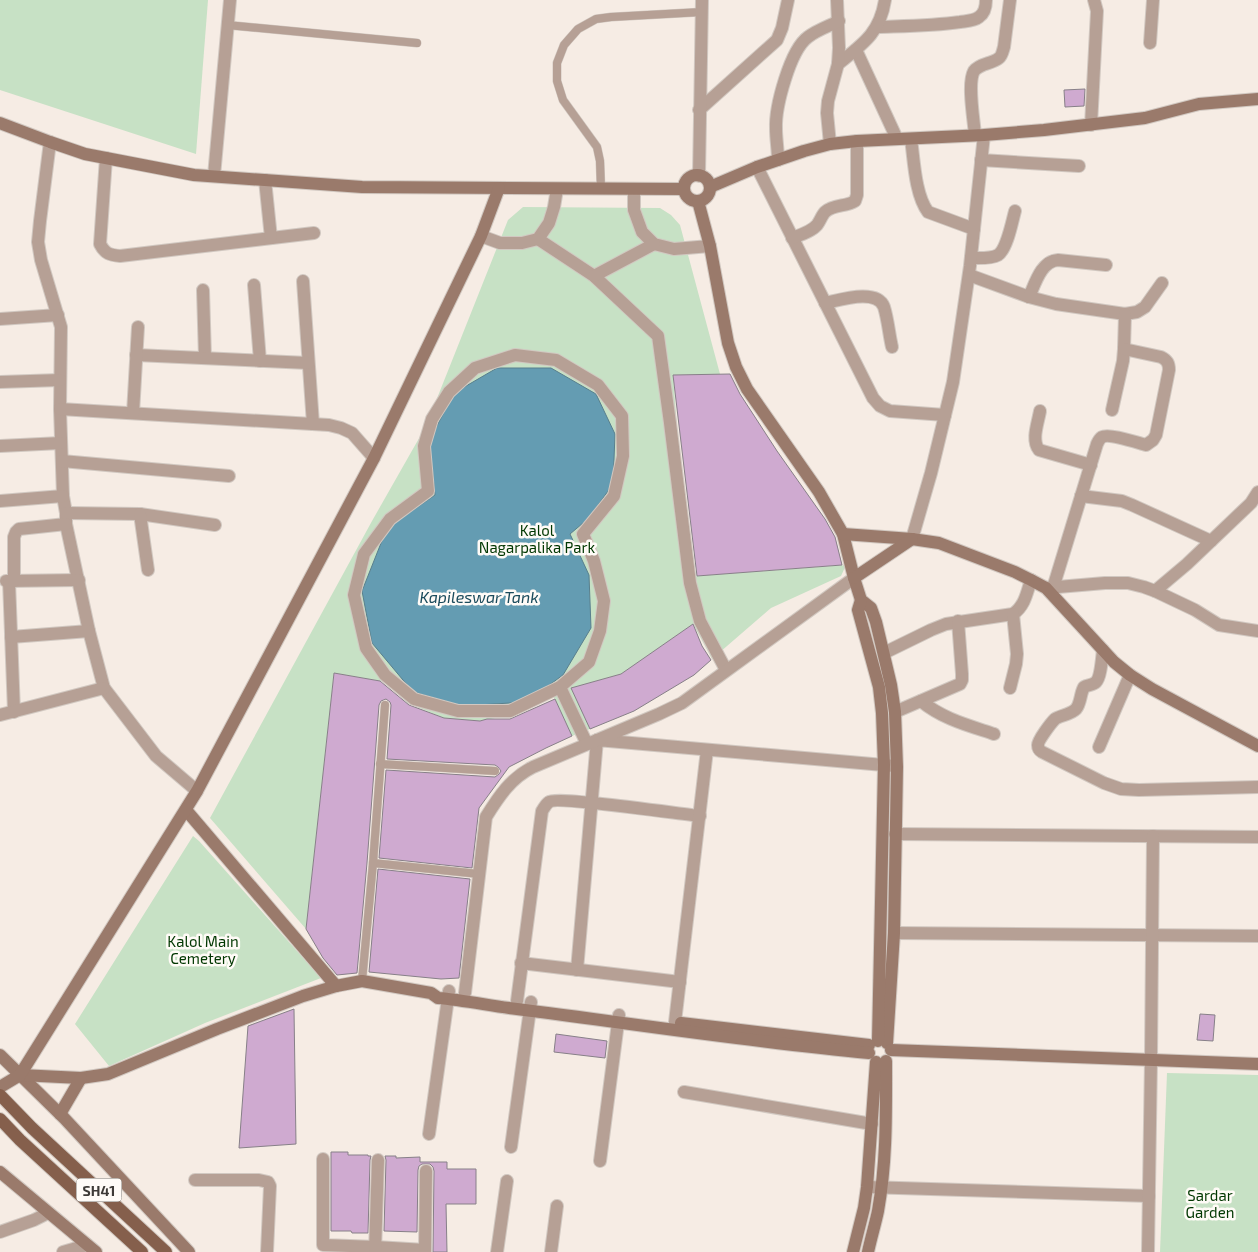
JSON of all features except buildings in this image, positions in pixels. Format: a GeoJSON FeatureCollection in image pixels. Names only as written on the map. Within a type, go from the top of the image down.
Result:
{"type":"FeatureCollection","features":[{"type":"Feature","properties":{"kind":"main road","name":"SH41"},"geometry":{"type":"LineString","coordinates":[[0,1095],[32,1128],[166,1252]]}},
{"type":"Feature","properties":{"kind":"main road","name":"SH41"},"geometry":{"type":"LineString","coordinates":[[0,1119],[20,1140],[142,1252]]}},
{"type":"Feature","properties":{"kind":"street"},"geometry":{"type":"LineString","coordinates":[[214,176],[230,0]]}},
{"type":"Feature","properties":{"kind":"street"},"geometry":{"type":"LineString","coordinates":[[699,110],[777,40],[782,28],[788,0]]}},
{"type":"Feature","properties":{"kind":"street"},"geometry":{"type":"LineString","coordinates":[[830,144],[827,113],[838,64],[839,21],[837,0]]}},
{"type":"Feature","properties":{"kind":"street"},"geometry":{"type":"LineString","coordinates":[[838,64],[869,38],[883,14],[885,0]]}},
{"type":"Feature","properties":{"kind":"street"},"geometry":{"type":"LineString","coordinates":[[877,27],[932,26],[974,20],[984,12],[986,0]]}},
{"type":"Feature","properties":{"kind":"street"},"geometry":{"type":"LineString","coordinates":[[465,993],[486,817],[511,782],[527,770],[659,714],[682,702],[854,578],[912,539],[931,473],[953,382],[971,258],[981,160],[971,88],[972,79],[974,71],[999,58],[1002,54],[1010,0]]}},
{"type":"Feature","properties":{"kind":"street"},"geometry":{"type":"LineString","coordinates":[[1091,124],[1097,11],[1094,0]]}},
{"type":"Feature","properties":{"kind":"street"},"geometry":{"type":"LineString","coordinates":[[1150,43],[1153,0]]}},
{"type":"Feature","properties":{"kind":"street"},"geometry":{"type":"LineString","coordinates":[[698,176],[702,6]]}},
{"type":"Feature","properties":{"kind":"street"},"geometry":{"type":"LineString","coordinates":[[778,160],[776,115],[792,60],[798,48],[807,37],[839,21]]}},
{"type":"Feature","properties":{"kind":"street"},"geometry":{"type":"LineString","coordinates":[[856,50],[897,139]]}},
{"type":"Feature","properties":{"kind":"street"},"geometry":{"type":"LineString","coordinates":[[710,187],[778,160],[830,144],[1044,130],[1145,118],[1199,104],[1258,99]]}},
{"type":"Feature","properties":{"kind":"street"},"geometry":{"type":"LineString","coordinates":[[0,123],[85,154],[194,175],[362,187],[684,189]]}},
{"type":"Feature","properties":{"kind":"street"},"geometry":{"type":"LineString","coordinates":[[911,139],[923,206],[928,212],[974,229]]}},
{"type":"Feature","properties":{"kind":"street"},"geometry":{"type":"LineString","coordinates":[[792,238],[815,228],[826,212],[834,206],[851,204],[855,201],[857,194],[857,141]]}},
{"type":"Feature","properties":{"kind":"street"},"geometry":{"type":"LineString","coordinates":[[50,142],[38,242],[41,260],[61,326],[60,409],[63,496],[89,631],[104,688],[156,756],[197,790]]}},
{"type":"Feature","properties":{"kind":"street"},"geometry":{"type":"LineString","coordinates":[[106,158],[100,244],[103,250],[111,255],[120,256],[314,233]]}},
{"type":"Feature","properties":{"kind":"street"},"geometry":{"type":"LineString","coordinates":[[981,160],[1079,166]]}},
{"type":"Feature","properties":{"kind":"street"},"geometry":{"type":"LineString","coordinates":[[757,168],[873,398],[880,406],[890,411],[945,415]]}},
{"type":"Feature","properties":{"kind":"street"},"geometry":{"type":"LineString","coordinates":[[693,176],[698,176],[704,178],[710,187],[709,193],[705,198],[694,201],[685,195],[684,183],[693,176]]}},
{"type":"Feature","properties":{"kind":"street"},"geometry":{"type":"LineString","coordinates":[[264,180],[271,238]]}},
{"type":"Feature","properties":{"kind":"street"},"geometry":{"type":"LineString","coordinates":[[0,1087],[20,1075],[186,810],[374,458],[480,236],[499,188]]}},
{"type":"Feature","properties":{"kind":"street"},"geometry":{"type":"LineString","coordinates":[[480,236],[500,243],[522,243],[538,239],[549,223],[554,207],[556,189]]}},
{"type":"Feature","properties":{"kind":"street"},"geometry":{"type":"LineString","coordinates":[[634,189],[634,210],[642,232],[654,244],[674,249],[710,246]]}},
{"type":"Feature","properties":{"kind":"street"},"geometry":{"type":"LineString","coordinates":[[698,201],[710,246],[728,342],[736,367],[747,389],[818,492],[843,534],[861,600],[871,608],[892,685],[897,766],[894,934],[872,1124],[867,1187],[853,1252]]}},
{"type":"Feature","properties":{"kind":"street"},"geometry":{"type":"LineString","coordinates":[[971,258],[996,256],[1000,253],[1005,247],[1015,211]]}},
{"type":"Feature","properties":{"kind":"street"},"geometry":{"type":"LineString","coordinates":[[538,239],[594,276],[658,336],[690,583],[700,620],[726,670]]}},
{"type":"Feature","properties":{"kind":"street"},"geometry":{"type":"LineString","coordinates":[[594,276],[654,244]]}},
{"type":"Feature","properties":{"kind":"street"},"geometry":{"type":"LineString","coordinates":[[1029,297],[1041,273],[1052,260],[1106,265]]}},
{"type":"Feature","properties":{"kind":"street"},"geometry":{"type":"LineString","coordinates":[[968,275],[1029,297],[1063,306],[1125,314],[1137,312],[1145,307],[1162,283]]}},
{"type":"Feature","properties":{"kind":"street"},"geometry":{"type":"LineString","coordinates":[[302,281],[312,424]]}},
{"type":"Feature","properties":{"kind":"street"},"geometry":{"type":"LineString","coordinates":[[254,285],[260,361]]}},
{"type":"Feature","properties":{"kind":"street"},"geometry":{"type":"LineString","coordinates":[[202,290],[205,358]]}},
{"type":"Feature","properties":{"kind":"street"},"geometry":{"type":"LineString","coordinates":[[825,303],[864,296],[878,300],[884,306],[892,347]]}},
{"type":"Feature","properties":{"kind":"street"},"geometry":{"type":"LineString","coordinates":[[1112,410],[1124,349],[1125,314]]}},
{"type":"Feature","properties":{"kind":"street"},"geometry":{"type":"LineString","coordinates":[[0,319],[58,315]]}},
{"type":"Feature","properties":{"kind":"street"},"geometry":{"type":"LineString","coordinates":[[133,413],[138,327]]}},
{"type":"Feature","properties":{"kind":"street"},"geometry":{"type":"LineString","coordinates":[[1049,588],[1100,438],[1111,436],[1146,445],[1156,435],[1169,363],[1160,357],[1124,349]]}},
{"type":"Feature","properties":{"kind":"street"},"geometry":{"type":"LineString","coordinates":[[136,355],[308,363]]}},
{"type":"Feature","properties":{"kind":"street"},"geometry":{"type":"LineString","coordinates":[[515,356],[556,360],[598,385],[622,416],[623,456],[614,496],[583,534],[594,561],[604,601],[600,631],[589,662],[560,687],[510,711],[458,711],[414,699],[385,675],[366,648],[354,595],[364,554],[390,519],[428,491],[424,446],[432,419],[449,392],[475,368],[515,356]]}},
{"type":"Feature","properties":{"kind":"street"},"geometry":{"type":"LineString","coordinates":[[0,382],[60,380]]}},
{"type":"Feature","properties":{"kind":"street"},"geometry":{"type":"LineString","coordinates":[[60,409],[330,425],[352,433],[374,458]]}},
{"type":"Feature","properties":{"kind":"street"},"geometry":{"type":"LineString","coordinates":[[1040,411],[1035,439],[1035,445],[1039,450],[1091,465]]}},
{"type":"Feature","properties":{"kind":"street"},"geometry":{"type":"LineString","coordinates":[[0,446],[61,443]]}},
{"type":"Feature","properties":{"kind":"street"},"geometry":{"type":"LineString","coordinates":[[62,461],[229,476]]}},
{"type":"Feature","properties":{"kind":"street"},"geometry":{"type":"LineString","coordinates":[[1155,591],[1211,541],[1250,503],[1258,492]]}},
{"type":"Feature","properties":{"kind":"street"},"geometry":{"type":"LineString","coordinates":[[0,501],[63,496]]}},
{"type":"Feature","properties":{"kind":"street"},"geometry":{"type":"LineString","coordinates":[[1081,496],[1127,503],[1211,541]]}},
{"type":"Feature","properties":{"kind":"street"},"geometry":{"type":"LineString","coordinates":[[140,514],[148,570]]}},
{"type":"Feature","properties":{"kind":"street"},"geometry":{"type":"LineString","coordinates":[[14,712],[8,581],[14,537],[19,529],[66,518],[140,514],[215,525]]}},
{"type":"Feature","properties":{"kind":"street"},"geometry":{"type":"LineString","coordinates":[[843,534],[940,543],[1049,588],[1114,662],[1130,675],[1258,746]]}},
{"type":"Feature","properties":{"kind":"street"},"geometry":{"type":"LineString","coordinates":[[8,581],[78,580]]}},
{"type":"Feature","properties":{"kind":"street"},"geometry":{"type":"LineString","coordinates":[[884,653],[946,624],[1013,614],[1019,610],[1024,602],[1031,580]]}},
{"type":"Feature","properties":{"kind":"street"},"geometry":{"type":"LineString","coordinates":[[1049,588],[1128,583],[1155,591],[1195,610],[1218,625],[1258,631]]}},
{"type":"Feature","properties":{"kind":"street"},"geometry":{"type":"LineString","coordinates":[[861,600],[858,610],[878,687],[882,713],[884,765],[880,1050],[886,1125],[878,1211],[868,1252]]}},
{"type":"Feature","properties":{"kind":"street"},"geometry":{"type":"LineString","coordinates":[[1010,688],[1017,654],[1013,614]]}},
{"type":"Feature","properties":{"kind":"street"},"geometry":{"type":"LineString","coordinates":[[895,712],[960,684],[962,674],[958,622]]}},
{"type":"Feature","properties":{"kind":"street"},"geometry":{"type":"LineString","coordinates":[[11,637],[89,631]]}},
{"type":"Feature","properties":{"kind":"street"},"geometry":{"type":"LineString","coordinates":[[1103,650],[1096,682],[1084,687],[1077,707],[1073,711],[1052,722],[1038,745],[1042,752],[1104,783],[1121,789],[1258,787]]}},
{"type":"Feature","properties":{"kind":"street"},"geometry":{"type":"LineString","coordinates":[[1099,747],[1130,675]]}},
{"type":"Feature","properties":{"kind":"street"},"geometry":{"type":"LineString","coordinates":[[560,687],[592,742],[592,803],[577,970]]}},
{"type":"Feature","properties":{"kind":"street"},"geometry":{"type":"LineString","coordinates":[[0,715],[104,688]]}},
{"type":"Feature","properties":{"kind":"street"},"geometry":{"type":"LineString","coordinates":[[921,700],[945,717],[994,734]]}},
{"type":"Feature","properties":{"kind":"street"},"geometry":{"type":"LineString","coordinates":[[592,742],[897,766]]}},
{"type":"Feature","properties":{"kind":"street"},"geometry":{"type":"LineString","coordinates":[[675,1022],[707,750]]}},
{"type":"Feature","properties":{"kind":"street"},"geometry":{"type":"LineString","coordinates":[[517,1001],[544,807],[549,802],[555,800],[700,816]]}},
{"type":"Feature","properties":{"kind":"street"},"geometry":{"type":"LineString","coordinates":[[186,810],[336,986]]}},
{"type":"Feature","properties":{"kind":"street"},"geometry":{"type":"LineString","coordinates":[[895,834],[1258,837]]}},
{"type":"Feature","properties":{"kind":"street"},"geometry":{"type":"LineString","coordinates":[[1148,1252],[1153,836]]}},
{"type":"Feature","properties":{"kind":"street"},"geometry":{"type":"LineString","coordinates":[[894,934],[1258,936]]}},
{"type":"Feature","properties":{"kind":"street"},"geometry":{"type":"LineString","coordinates":[[521,963],[680,982]]}},
{"type":"Feature","properties":{"kind":"street"},"geometry":{"type":"LineString","coordinates":[[20,1075],[81,1078],[108,1074],[303,996],[336,986],[362,981],[431,993],[438,998],[465,993],[517,1001],[530,1006]]}},
{"type":"Feature","properties":{"kind":"street"},"geometry":{"type":"LineString","coordinates":[[449,995],[793,1046],[1258,1064]]}},
{"type":"Feature","properties":{"kind":"street"},"geometry":{"type":"LineString","coordinates":[[429,1134],[449,995]]}},
{"type":"Feature","properties":{"kind":"street"},"geometry":{"type":"LineString","coordinates":[[511,1147],[530,1006]]}},
{"type":"Feature","properties":{"kind":"street"},"geometry":{"type":"LineString","coordinates":[[618,1019],[675,1022],[880,1050]]}},
{"type":"Feature","properties":{"kind":"street"},"geometry":{"type":"LineString","coordinates":[[600,1161],[618,1019]]}},
{"type":"Feature","properties":{"kind":"street"},"geometry":{"type":"LineString","coordinates":[[0,1055],[60,1114],[189,1252]]}},
{"type":"Feature","properties":{"kind":"street"},"geometry":{"type":"LineString","coordinates":[[60,1114],[81,1078]]}},
{"type":"Feature","properties":{"kind":"street"},"geometry":{"type":"LineString","coordinates":[[684,1092],[872,1124]]}},
{"type":"Feature","properties":{"kind":"street"},"geometry":{"type":"LineString","coordinates":[[322,1159],[323,1245],[425,1251],[426,1171]]}},
{"type":"Feature","properties":{"kind":"street"},"geometry":{"type":"LineString","coordinates":[[375,1249],[378,1160]]}},
{"type":"Feature","properties":{"kind":"street"},"geometry":{"type":"LineString","coordinates":[[0,1172],[91,1249]]}},
{"type":"Feature","properties":{"kind":"street"},"geometry":{"type":"LineString","coordinates":[[195,1180],[259,1180],[268,1182],[270,1186],[267,1252]]}},
{"type":"Feature","properties":{"kind":"street"},"geometry":{"type":"LineString","coordinates":[[497,1252],[507,1181]]}},
{"type":"Feature","properties":{"kind":"street"},"geometry":{"type":"LineString","coordinates":[[867,1187],[1149,1196]]}},
{"type":"Feature","properties":{"kind":"street"},"geometry":{"type":"LineString","coordinates":[[551,1252],[557,1206]]}},
{"type":"Feature","properties":{"kind":"street"},"geometry":{"type":"LineString","coordinates":[[0,1232],[48,1213]]}},
{"type":"Feature","properties":{"kind":"street"},"geometry":{"type":"LineString","coordinates":[[70,1251],[91,1249]]}},
{"type":"Feature","properties":{"kind":"lane"},"geometry":{"type":"LineString","coordinates":[[601,189],[600,161],[597,147],[563,100],[557,81],[557,63],[564,45],[578,28],[596,19],[702,6]]}},
{"type":"Feature","properties":{"kind":"lane"},"geometry":{"type":"LineString","coordinates":[[227,25],[417,43]]}},
{"type":"Feature","properties":{"kind":"lane"},"geometry":{"type":"LineString","coordinates":[[362,981],[385,705]]}},
{"type":"Feature","properties":{"kind":"lane"},"geometry":{"type":"LineString","coordinates":[[380,764],[495,771]]}},
{"type":"Feature","properties":{"kind":"lane"},"geometry":{"type":"LineString","coordinates":[[373,863],[479,874]]}},
{"type":"Feature","properties":{"kind":"green space"},"geometry":{"type":"Polygon","coordinates":[[[0,0],[208,0],[196,154],[0,90],[0,0]]]}},
{"type":"Feature","properties":{"kind":"green space","name":"Kalol Nagarpalika Park"},"geometry":{"type":"Polygon","coordinates":[[[523,207],[660,208],[671,215],[680,225],[720,374],[673,375],[680,466],[696,576],[846,565],[841,576],[771,608],[712,659],[693,624],[621,674],[571,688],[590,729],[572,736],[552,693],[515,714],[480,721],[444,718],[407,703],[386,682],[334,673],[306,929],[210,818],[426,426],[508,220],[523,207]]]}},
{"type":"Feature","properties":{"kind":"green space","name":"Kalol Main Cemetery"},"geometry":{"type":"Polygon","coordinates":[[[193,836],[321,978],[205,1023],[109,1066],[75,1024],[193,836]]]}},
{"type":"Feature","properties":{"kind":"green space","name":"Sardar Garden"},"geometry":{"type":"Polygon","coordinates":[[[1167,1073],[1258,1075],[1258,1252],[1160,1252],[1167,1073]]]}},
{"type":"Feature","properties":{"kind":"water","name":"Kapileswar Tank"},"geometry":{"type":"Polygon","coordinates":[[[497,368],[551,368],[596,394],[615,434],[613,484],[589,518],[570,534],[589,575],[591,628],[563,675],[526,702],[462,706],[413,692],[372,643],[362,591],[387,528],[435,495],[429,441],[454,393],[497,368]]]}}]}
